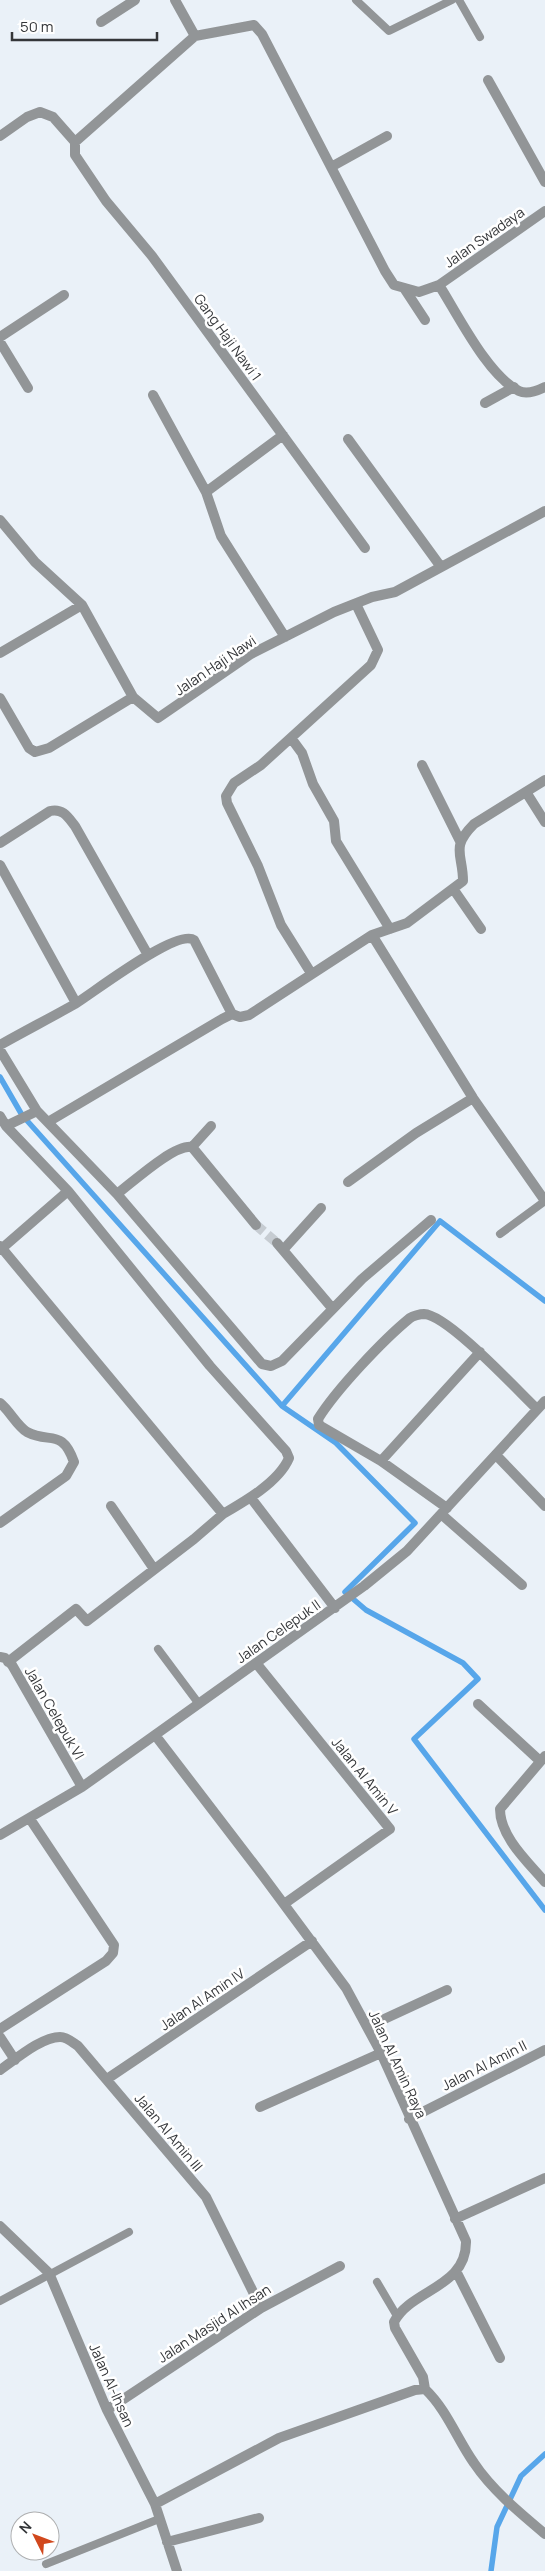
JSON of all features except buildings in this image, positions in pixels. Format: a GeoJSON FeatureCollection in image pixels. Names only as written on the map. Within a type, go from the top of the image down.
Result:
{"type":"FeatureCollection","features":[{"type":"Feature","properties":{"kind":"street"},"geometry":{"type":"LineString","coordinates":[[102,22],[135,0]]}},
{"type":"Feature","properties":{"kind":"street"},"geometry":{"type":"LineString","coordinates":[[175,0],[195,36]]}},
{"type":"Feature","properties":{"kind":"street"},"geometry":{"type":"LineString","coordinates":[[0,136],[27,117],[40,112],[53,117],[75,142],[195,36],[254,25],[262,34],[394,285],[419,292],[439,285],[493,370],[520,392],[534,392],[545,388]]}},
{"type":"Feature","properties":{"kind":"street"},"geometry":{"type":"LineString","coordinates":[[488,80],[545,182]]}},
{"type":"Feature","properties":{"kind":"street"},"geometry":{"type":"LineString","coordinates":[[331,167],[387,136]]}},
{"type":"Feature","properties":{"kind":"street","name":"Gang Haji Nawi 1"},"geometry":{"type":"LineString","coordinates":[[75,142],[75,154],[106,201],[152,256],[365,548]]}},
{"type":"Feature","properties":{"kind":"street","name":"Jalan Swadaya"},"geometry":{"type":"LineString","coordinates":[[439,285],[545,211]]}},
{"type":"Feature","properties":{"kind":"street"},"geometry":{"type":"LineString","coordinates":[[404,288],[425,320]]}},
{"type":"Feature","properties":{"kind":"street"},"geometry":{"type":"LineString","coordinates":[[0,337],[64,295]]}},
{"type":"Feature","properties":{"kind":"street"},"geometry":{"type":"LineString","coordinates":[[0,342],[28,388]]}},
{"type":"Feature","properties":{"kind":"street"},"geometry":{"type":"LineString","coordinates":[[485,403],[514,387]]}},
{"type":"Feature","properties":{"kind":"street"},"geometry":{"type":"LineString","coordinates":[[153,395],[206,492],[221,536],[285,637]]}},
{"type":"Feature","properties":{"kind":"street"},"geometry":{"type":"LineString","coordinates":[[206,492],[283,435]]}},
{"type":"Feature","properties":{"kind":"street"},"geometry":{"type":"LineString","coordinates":[[348,439],[441,567]]}},
{"type":"Feature","properties":{"kind":"street","name":"Jalan Haji Nawi"},"geometry":{"type":"LineString","coordinates":[[0,520],[35,562],[82,605],[132,697],[153,716],[158,718],[251,654],[334,612],[395,592],[545,510]]}},
{"type":"Feature","properties":{"kind":"street"},"geometry":{"type":"LineString","coordinates":[[311,973],[281,925],[226,796],[234,783],[261,765],[371,664],[376,657],[378,650],[356,604]]}},
{"type":"Feature","properties":{"kind":"street"},"geometry":{"type":"LineString","coordinates":[[0,653],[82,605]]}},
{"type":"Feature","properties":{"kind":"street"},"geometry":{"type":"LineString","coordinates":[[0,698],[29,748],[35,752],[48,748],[132,697]]}},
{"type":"Feature","properties":{"kind":"street"},"geometry":{"type":"LineString","coordinates":[[291,738],[302,752],[313,784],[334,821],[336,840],[390,929]]}},
{"type":"Feature","properties":{"kind":"street"},"geometry":{"type":"LineString","coordinates":[[422,765],[460,841]]}},
{"type":"Feature","properties":{"kind":"street"},"geometry":{"type":"LineString","coordinates":[[0,1045],[76,1003],[148,955],[185,938],[194,940],[232,1014],[240,1017],[249,1015],[372,935],[407,923],[454,890],[463,881],[458,854],[460,841],[474,824],[545,780]]}},
{"type":"Feature","properties":{"kind":"street"},"geometry":{"type":"LineString","coordinates":[[526,792],[545,822]]}},
{"type":"Feature","properties":{"kind":"street"},"geometry":{"type":"LineString","coordinates":[[0,843],[50,811],[64,812],[75,826],[148,955]]}},
{"type":"Feature","properties":{"kind":"street"},"geometry":{"type":"LineString","coordinates":[[0,865],[76,1003]]}},
{"type":"Feature","properties":{"kind":"street"},"geometry":{"type":"LineString","coordinates":[[454,890],[481,929]]}},
{"type":"Feature","properties":{"kind":"street"},"geometry":{"type":"LineString","coordinates":[[372,935],[473,1098],[545,1201]]}},
{"type":"Feature","properties":{"kind":"street"},"geometry":{"type":"LineString","coordinates":[[48,1122],[232,1014]]}},
{"type":"Feature","properties":{"kind":"street"},"geometry":{"type":"LineString","coordinates":[[0,1050],[34,1113],[48,1122],[117,1194],[262,1364],[271,1366],[282,1361],[332,1308],[431,1220]]}},
{"type":"Feature","properties":{"kind":"street"},"geometry":{"type":"LineString","coordinates":[[348,1182],[416,1134],[473,1098]]}},
{"type":"Feature","properties":{"kind":"street"},"geometry":{"type":"LineString","coordinates":[[8,1125],[34,1113]]}},
{"type":"Feature","properties":{"kind":"street"},"geometry":{"type":"LineString","coordinates":[[0,1116],[68,1191],[210,1366],[286,1451],[289,1458],[285,1466],[251,1498],[223,1514],[194,1540],[87,1621],[76,1609],[4,1660]]}},
{"type":"Feature","properties":{"kind":"street"},"geometry":{"type":"LineString","coordinates":[[192,1147],[211,1126]]}},
{"type":"Feature","properties":{"kind":"street"},"geometry":{"type":"LineString","coordinates":[[117,1194],[174,1152],[186,1146],[192,1147],[256,1225]]}},
{"type":"Feature","properties":{"kind":"street"},"geometry":{"type":"LineString","coordinates":[[68,1191],[1,1248],[223,1514]]}},
{"type":"Feature","properties":{"kind":"street"},"geometry":{"type":"LineString","coordinates":[[321,1208],[280,1247],[332,1308]]}},
{"type":"Feature","properties":{"kind":"street"},"geometry":{"type":"LineString","coordinates":[[522,1585],[444,1511],[381,1461],[326,1430],[319,1424],[318,1419],[325,1407],[365,1363],[412,1317],[425,1314],[438,1318],[480,1352],[537,1408]]}},
{"type":"Feature","properties":{"kind":"street"},"geometry":{"type":"LineString","coordinates":[[381,1461],[480,1352]]}},
{"type":"Feature","properties":{"kind":"street","name":"Jalan Celepuk II"},"geometry":{"type":"LineString","coordinates":[[0,1835],[82,1788],[364,1586],[407,1550],[545,1401]]}},
{"type":"Feature","properties":{"kind":"street"},"geometry":{"type":"LineString","coordinates":[[0,1403],[25,1431],[34,1435],[51,1437],[63,1443],[69,1448],[74,1462],[66,1476],[0,1523]]}},
{"type":"Feature","properties":{"kind":"street"},"geometry":{"type":"LineString","coordinates":[[496,1455],[545,1506]]}},
{"type":"Feature","properties":{"kind":"street"},"geometry":{"type":"LineString","coordinates":[[251,1498],[338,1606]]}},
{"type":"Feature","properties":{"kind":"street"},"geometry":{"type":"LineString","coordinates":[[111,1506],[154,1569]]}},
{"type":"Feature","properties":{"kind":"street","name":"Jalan Celepuk VI"},"geometry":{"type":"LineString","coordinates":[[4,1660],[82,1788]]}},
{"type":"Feature","properties":{"kind":"street","name":"Jalan Al Amin V"},"geometry":{"type":"LineString","coordinates":[[256,1663],[390,1829],[284,1904]]}},
{"type":"Feature","properties":{"kind":"street"},"geometry":{"type":"LineString","coordinates":[[478,1704],[543,1759],[500,1809],[500,1819],[511,1839],[545,1881]]}},
{"type":"Feature","properties":{"kind":"street","name":"Jalan Al Amin Raya"},"geometry":{"type":"LineString","coordinates":[[155,1735],[346,1988],[381,2053],[409,2119],[466,2241],[466,2253],[456,2271],[397,2316]]}},
{"type":"Feature","properties":{"kind":"street"},"geometry":{"type":"LineString","coordinates":[[0,2029],[106,1961],[113,1953],[114,1945],[30,1819]]}},
{"type":"Feature","properties":{"kind":"street","name":"Jalan Al Amin IV"},"geometry":{"type":"LineString","coordinates":[[107,2080],[312,1941]]}},
{"type":"Feature","properties":{"kind":"street"},"geometry":{"type":"LineString","coordinates":[[367,2027],[447,1990]]}},
{"type":"Feature","properties":{"kind":"street"},"geometry":{"type":"LineString","coordinates":[[0,2037],[14,2060]]}},
{"type":"Feature","properties":{"kind":"street","name":"Jalan Al Amin III"},"geometry":{"type":"LineString","coordinates":[[0,2070],[35,2046],[59,2037],[69,2039],[78,2046],[206,2197],[261,2308]]}},
{"type":"Feature","properties":{"kind":"street","name":"Jalan Al Amin II"},"geometry":{"type":"LineString","coordinates":[[409,2119],[545,2050]]}},
{"type":"Feature","properties":{"kind":"street"},"geometry":{"type":"LineString","coordinates":[[260,2107],[381,2053]]}},
{"type":"Feature","properties":{"kind":"street"},"geometry":{"type":"LineString","coordinates":[[455,2219],[545,2178]]}},
{"type":"Feature","properties":{"kind":"street","name":"Jalan Al-Ihsan"},"geometry":{"type":"LineString","coordinates":[[0,2226],[49,2273],[107,2410],[155,2504],[177,2571]]}},
{"type":"Feature","properties":{"kind":"street","name":"Jalan Masjid Al Ihsan"},"geometry":{"type":"LineString","coordinates":[[107,2410],[261,2308],[340,2266]]}},
{"type":"Feature","properties":{"kind":"street"},"geometry":{"type":"LineString","coordinates":[[456,2271],[500,2358]]}},
{"type":"Feature","properties":{"kind":"street"},"geometry":{"type":"LineString","coordinates":[[397,2316],[394,2322],[395,2328],[422,2377],[426,2389],[436,2399],[474,2464],[505,2498],[545,2534]]}},
{"type":"Feature","properties":{"kind":"street"},"geometry":{"type":"LineString","coordinates":[[155,2504],[279,2438],[415,2390],[426,2389]]}},
{"type":"Feature","properties":{"kind":"street"},"geometry":{"type":"LineString","coordinates":[[167,2542],[259,2518]]}},
{"type":"Feature","properties":{"kind":"lane"},"geometry":{"type":"LineString","coordinates":[[356,0],[390,32],[452,0]]}},
{"type":"Feature","properties":{"kind":"lane"},"geometry":{"type":"LineString","coordinates":[[459,0],[480,37]]}},
{"type":"Feature","properties":{"kind":"lane"},"geometry":{"type":"LineString","coordinates":[[500,1234],[545,1201]]}},
{"type":"Feature","properties":{"kind":"lane"},"geometry":{"type":"LineString","coordinates":[[158,1649],[199,1704]]}},
{"type":"Feature","properties":{"kind":"lane"},"geometry":{"type":"LineString","coordinates":[[0,2302],[49,2273],[129,2232]]}},
{"type":"Feature","properties":{"kind":"lane"},"geometry":{"type":"LineString","coordinates":[[378,2282],[397,2316]]}},
{"type":"Feature","properties":{"kind":"lane"},"geometry":{"type":"LineString","coordinates":[[46,2564],[159,2519]]}},
{"type":"Feature","properties":{"kind":"waterway"},"geometry":{"type":"LineString","coordinates":[[0,1077],[22,1115],[282,1406],[336,1443],[415,1523],[345,1592],[366,1610],[463,1663],[478,1679],[414,1739],[545,1910]]}},
{"type":"Feature","properties":{"kind":"waterway"},"geometry":{"type":"LineString","coordinates":[[282,1406],[440,1221],[545,1301]]}},
{"type":"Feature","properties":{"kind":"waterway"},"geometry":{"type":"LineString","coordinates":[[491,2571],[497,2527],[521,2476],[545,2454]]}},
{"type":"Feature","properties":{"kind":"tunnel"},"geometry":{"type":"LineString","coordinates":[[256,1225],[277,1243]]}}]}
